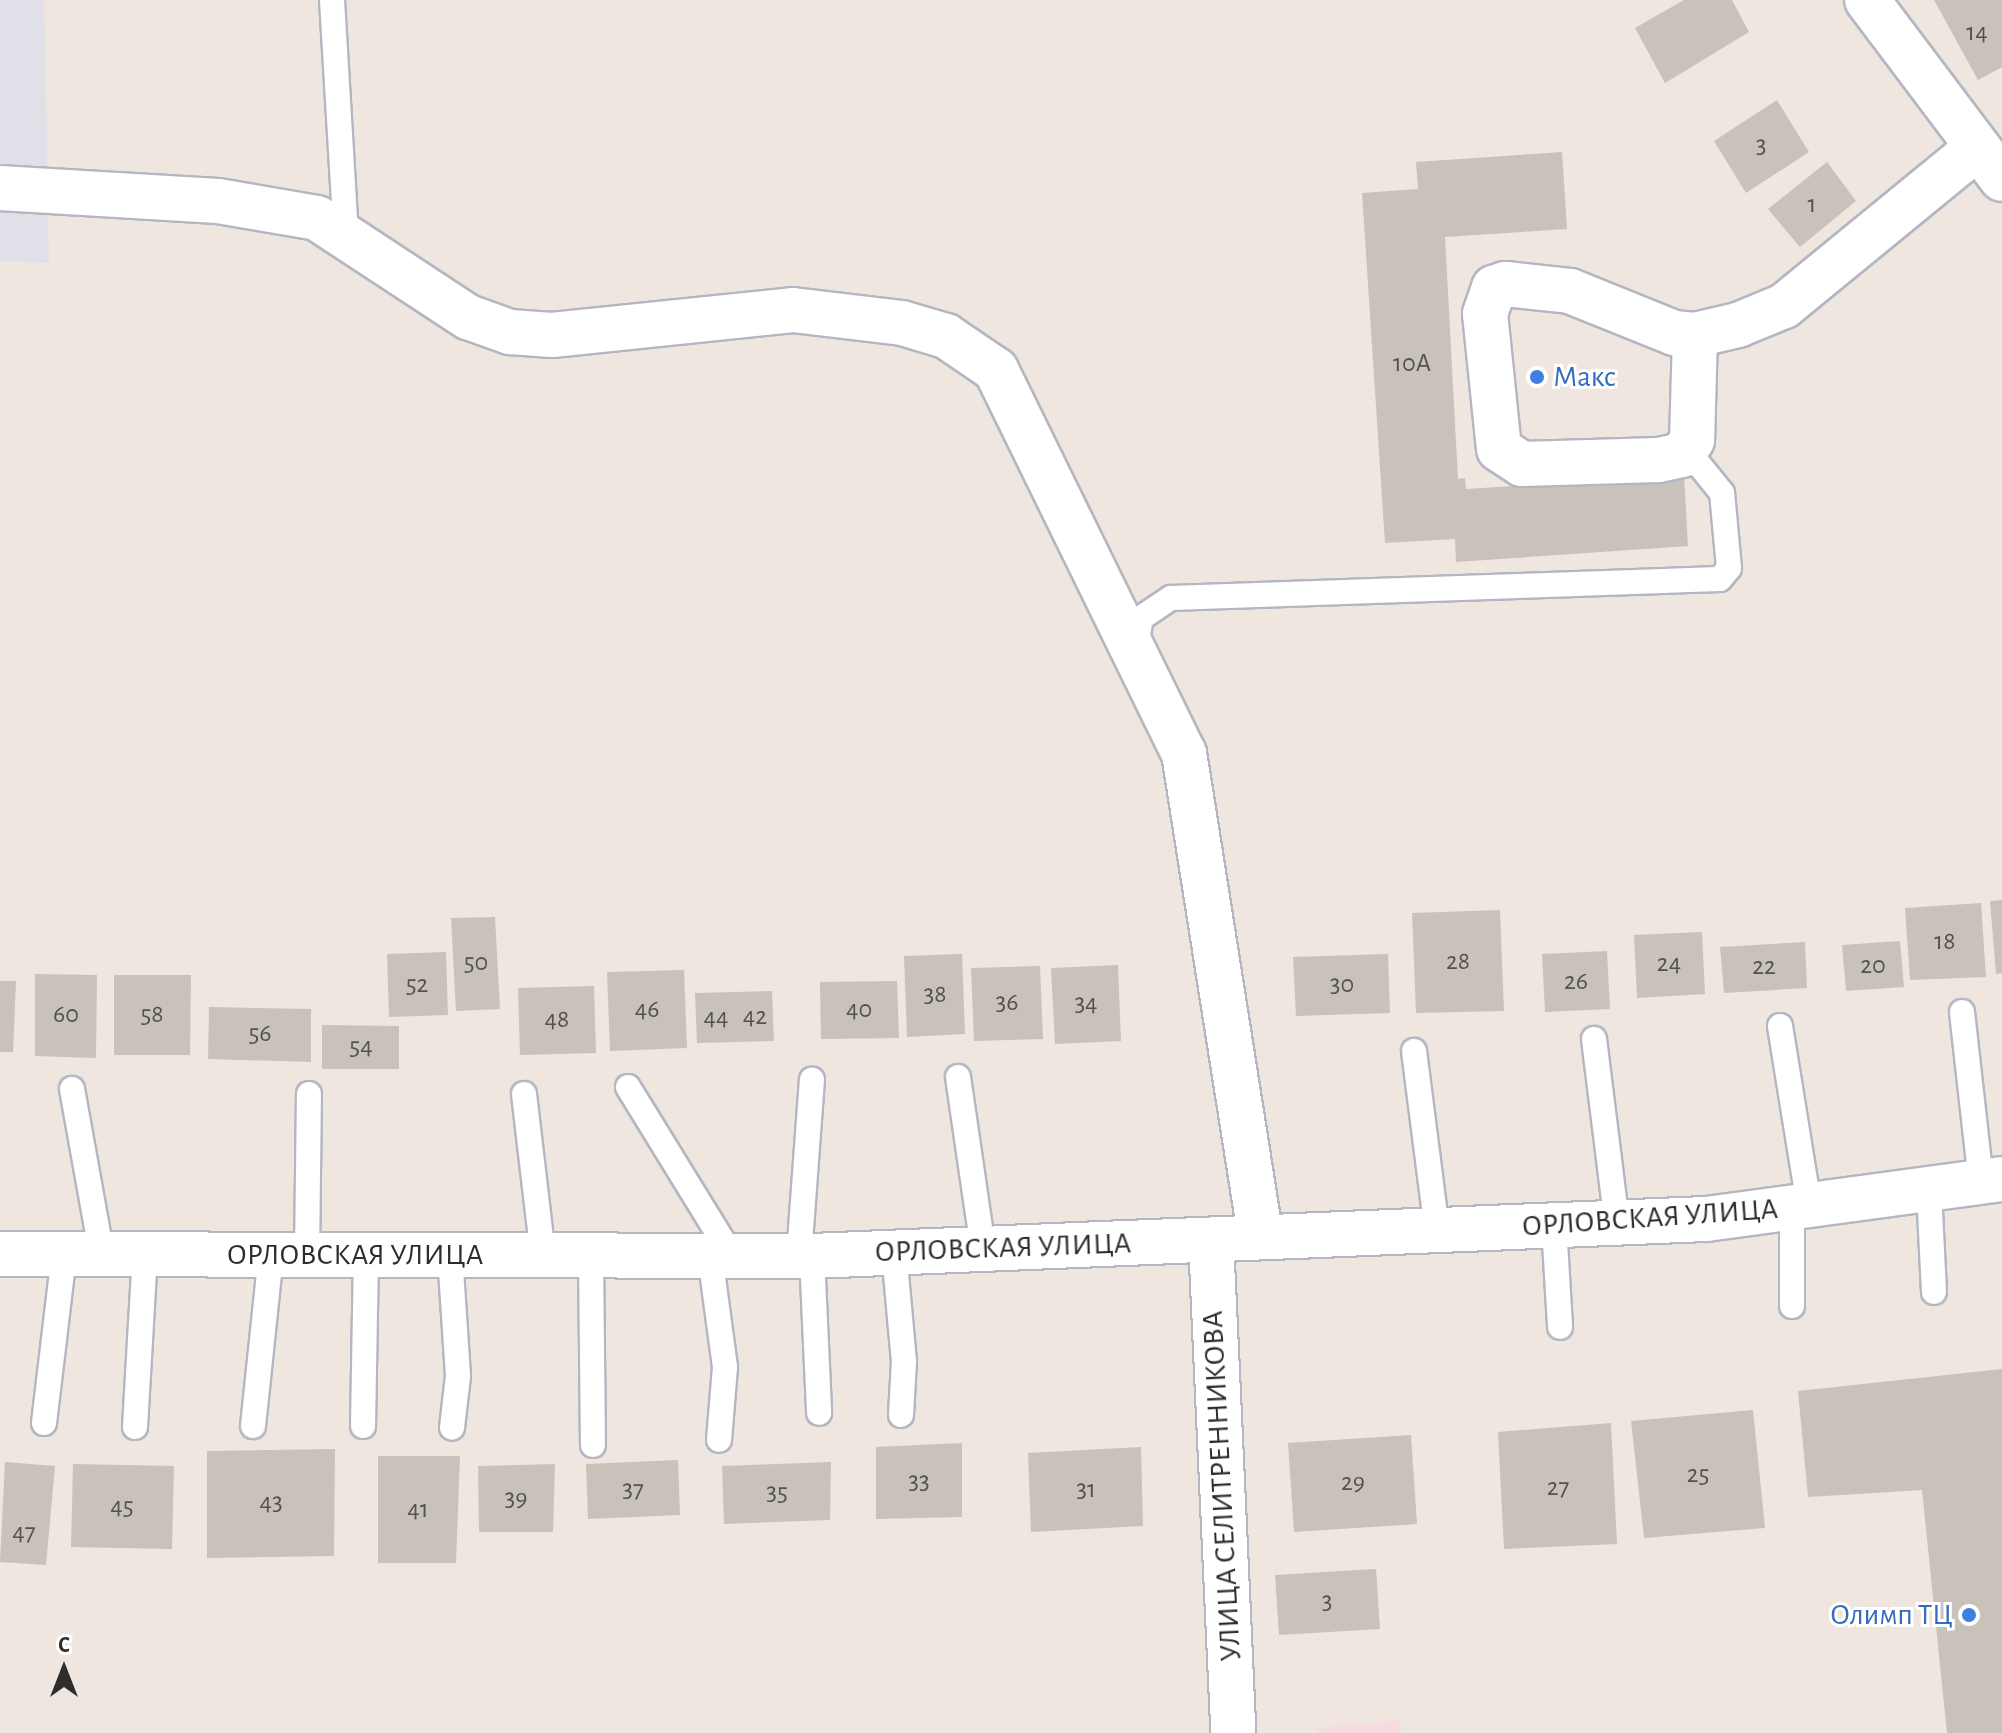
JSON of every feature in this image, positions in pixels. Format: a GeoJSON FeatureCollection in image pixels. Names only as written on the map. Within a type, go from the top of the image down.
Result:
{"type":"FeatureCollection","features":[{"type":"Feature","properties":{"kind":"street"},"geometry":{"type":"LineString","coordinates":[[1695,335],[1688,451],[1658,460],[1522,464],[1505,457],[1498,445],[1485,305],[1494,288],[1505,284],[1560,288],[1655,328],[1695,335],[1738,325],[1784,306],[1989,164],[1867,0]]}},
{"type":"Feature","properties":{"kind":"street"},"geometry":{"type":"LineString","coordinates":[[0,188],[267,207],[317,218],[468,317],[510,332],[552,335],[793,310],[902,323],[946,336],[996,370],[1184,753],[1261,1237]]}},
{"type":"Feature","properties":{"kind":"street","name":"ОРЛОВСКАЯ УЛИЦА"},"geometry":{"type":"LineString","coordinates":[[0,1254],[805,1256],[1617,1223],[1800,1207],[1991,1181]]}},
{"type":"Feature","properties":{"kind":"street","name":"УЛИЦА СЕЛИТРЕННИКОВА"},"geometry":{"type":"LineString","coordinates":[[1211,1240],[1233,1733]]}},
{"type":"Feature","properties":{"kind":"lane"},"geometry":{"type":"LineString","coordinates":[[332,0],[346,237]]}},
{"type":"Feature","properties":{"kind":"lane"},"geometry":{"type":"LineString","coordinates":[[1136,654],[1141,618],[1171,598],[1720,579],[1729,568],[1722,493],[1688,451]]}},
{"type":"Feature","properties":{"kind":"lane"},"geometry":{"type":"LineString","coordinates":[[1962,1012],[1991,1181]]}},
{"type":"Feature","properties":{"kind":"lane"},"geometry":{"type":"LineString","coordinates":[[1780,1026],[1800,1207],[1792,1306]]}},
{"type":"Feature","properties":{"kind":"lane"},"geometry":{"type":"LineString","coordinates":[[1594,1039],[1617,1223]]}},
{"type":"Feature","properties":{"kind":"lane"},"geometry":{"type":"LineString","coordinates":[[1414,1051],[1437,1230]]}},
{"type":"Feature","properties":{"kind":"lane"},"geometry":{"type":"LineString","coordinates":[[958,1077],[983,1248]]}},
{"type":"Feature","properties":{"kind":"lane"},"geometry":{"type":"LineString","coordinates":[[812,1079],[805,1256],[819,1413]]}},
{"type":"Feature","properties":{"kind":"lane"},"geometry":{"type":"LineString","coordinates":[[628,1087],[721,1256],[725,1367],[719,1440]]}},
{"type":"Feature","properties":{"kind":"lane"},"geometry":{"type":"LineString","coordinates":[[44,1423],[83,1255],[72,1089]]}},
{"type":"Feature","properties":{"kind":"lane"},"geometry":{"type":"LineString","coordinates":[[253,1426],[289,1255],[309,1094]]}},
{"type":"Feature","properties":{"kind":"lane"},"geometry":{"type":"LineString","coordinates":[[524,1094],[543,1255]]}},
{"type":"Feature","properties":{"kind":"lane"},"geometry":{"type":"LineString","coordinates":[[1929,1190],[1934,1292]]}},
{"type":"Feature","properties":{"kind":"lane"},"geometry":{"type":"LineString","coordinates":[[1554,1225],[1560,1327]]}},
{"type":"Feature","properties":{"kind":"lane"},"geometry":{"type":"LineString","coordinates":[[894,1252],[904,1361],[901,1415]]}},
{"type":"Feature","properties":{"kind":"lane"},"geometry":{"type":"LineString","coordinates":[[135,1427],[145,1255]]}},
{"type":"Feature","properties":{"kind":"lane"},"geometry":{"type":"LineString","coordinates":[[363,1426],[366,1255]]}},
{"type":"Feature","properties":{"kind":"lane"},"geometry":{"type":"LineString","coordinates":[[450,1255],[458,1376],[452,1428]]}},
{"type":"Feature","properties":{"kind":"lane"},"geometry":{"type":"LineString","coordinates":[[591,1256],[593,1445]]}},
{"type":"Feature","properties":{"kind":"shaded area"},"geometry":{"type":"Polygon","coordinates":[[[0,0],[44,0],[49,263],[0,261],[0,0]]]}},
{"type":"Feature","properties":{"kind":"shaded area"},"geometry":{"type":"Polygon","coordinates":[[[1400,1720],[1402,1733],[1316,1733],[1315,1728],[1400,1720]]]}},
{"type":"Feature","properties":{"kind":"building"},"geometry":{"type":"Polygon","coordinates":[[[1684,0],[1732,0],[1749,32],[1665,83],[1635,28],[1684,0]]]}},
{"type":"Feature","properties":{"kind":"building"},"geometry":{"type":"Polygon","coordinates":[[[1934,0],[2002,0],[2002,67],[1978,80],[1934,0]]]}},
{"type":"Feature","properties":{"kind":"building"},"geometry":{"type":"Polygon","coordinates":[[[1777,100],[1809,152],[1746,193],[1714,141],[1777,100]]]}},
{"type":"Feature","properties":{"kind":"building"},"geometry":{"type":"Polygon","coordinates":[[[1562,152],[1567,229],[1445,237],[1458,479],[1465,478],[1466,489],[1684,475],[1688,546],[1456,562],[1455,539],[1385,543],[1362,193],[1418,189],[1416,162],[1562,152]]]}},
{"type":"Feature","properties":{"kind":"building"},"geometry":{"type":"Polygon","coordinates":[[[1827,162],[1856,201],[1800,247],[1768,209],[1827,162]]]}},
{"type":"Feature","properties":{"kind":"building"},"geometry":{"type":"Polygon","coordinates":[[[2002,900],[2002,973],[1996,974],[1990,901],[2002,900]]]}},
{"type":"Feature","properties":{"kind":"building"},"geometry":{"type":"Polygon","coordinates":[[[1981,903],[1986,977],[1910,980],[1905,908],[1981,903]]]}},
{"type":"Feature","properties":{"kind":"building"},"geometry":{"type":"Polygon","coordinates":[[[1500,910],[1504,1011],[1416,1013],[1412,913],[1500,910]]]}},
{"type":"Feature","properties":{"kind":"building"},"geometry":{"type":"Polygon","coordinates":[[[495,917],[500,1009],[456,1011],[451,918],[495,917]]]}},
{"type":"Feature","properties":{"kind":"building"},"geometry":{"type":"Polygon","coordinates":[[[1702,932],[1705,994],[1637,998],[1634,935],[1702,932]]]}},
{"type":"Feature","properties":{"kind":"building"},"geometry":{"type":"Polygon","coordinates":[[[1900,941],[1904,987],[1846,991],[1842,945],[1900,941]]]}},
{"type":"Feature","properties":{"kind":"building"},"geometry":{"type":"Polygon","coordinates":[[[1805,942],[1807,988],[1724,993],[1720,947],[1805,942]]]}},
{"type":"Feature","properties":{"kind":"building"},"geometry":{"type":"Polygon","coordinates":[[[1607,951],[1610,1009],[1545,1012],[1542,954],[1607,951]]]}},
{"type":"Feature","properties":{"kind":"building"},"geometry":{"type":"Polygon","coordinates":[[[446,952],[448,1015],[389,1017],[387,954],[446,952]]]}},
{"type":"Feature","properties":{"kind":"building"},"geometry":{"type":"Polygon","coordinates":[[[962,954],[965,1034],[907,1037],[904,956],[962,954]]]}},
{"type":"Feature","properties":{"kind":"building"},"geometry":{"type":"Polygon","coordinates":[[[1388,954],[1390,1013],[1296,1016],[1293,957],[1388,954]]]}},
{"type":"Feature","properties":{"kind":"building"},"geometry":{"type":"Polygon","coordinates":[[[1118,965],[1121,1041],[1055,1044],[1051,968],[1118,965]]]}},
{"type":"Feature","properties":{"kind":"building"},"geometry":{"type":"Polygon","coordinates":[[[1040,966],[1043,1039],[974,1041],[971,968],[1040,966]]]}},
{"type":"Feature","properties":{"kind":"building"},"geometry":{"type":"Polygon","coordinates":[[[684,970],[687,1048],[610,1051],[607,972],[684,970]]]}},
{"type":"Feature","properties":{"kind":"building"},"geometry":{"type":"Polygon","coordinates":[[[35,974],[97,975],[96,1058],[35,1056],[35,974]]]}},
{"type":"Feature","properties":{"kind":"building"},"geometry":{"type":"Polygon","coordinates":[[[114,975],[191,975],[190,1055],[114,1055],[114,975]]]}},
{"type":"Feature","properties":{"kind":"building"},"geometry":{"type":"Polygon","coordinates":[[[0,981],[16,981],[13,1052],[0,1052],[0,981]]]}},
{"type":"Feature","properties":{"kind":"building"},"geometry":{"type":"Polygon","coordinates":[[[897,981],[899,1038],[821,1039],[820,982],[897,981]]]}},
{"type":"Feature","properties":{"kind":"building"},"geometry":{"type":"Polygon","coordinates":[[[594,986],[596,1053],[520,1055],[518,988],[594,986]]]}},
{"type":"Feature","properties":{"kind":"building"},"geometry":{"type":"Polygon","coordinates":[[[772,991],[774,1041],[697,1043],[695,993],[772,991]]]}},
{"type":"Feature","properties":{"kind":"building"},"geometry":{"type":"Polygon","coordinates":[[[209,1007],[311,1009],[311,1062],[208,1059],[209,1007]]]}},
{"type":"Feature","properties":{"kind":"building"},"geometry":{"type":"Polygon","coordinates":[[[322,1025],[399,1026],[399,1069],[322,1069],[322,1025]]]}},
{"type":"Feature","properties":{"kind":"building","name":"Олимп ТЦ"},"geometry":{"type":"Polygon","coordinates":[[[2002,1369],[2002,1733],[1947,1733],[1922,1490],[1808,1497],[1798,1391],[2002,1369]]]}},
{"type":"Feature","properties":{"kind":"building"},"geometry":{"type":"Polygon","coordinates":[[[1753,1410],[1765,1528],[1644,1538],[1631,1421],[1753,1410]]]}},
{"type":"Feature","properties":{"kind":"building"},"geometry":{"type":"Polygon","coordinates":[[[1611,1423],[1617,1544],[1504,1549],[1498,1432],[1611,1423]]]}},
{"type":"Feature","properties":{"kind":"building"},"geometry":{"type":"Polygon","coordinates":[[[1411,1435],[1417,1524],[1294,1532],[1288,1443],[1411,1435]]]}},
{"type":"Feature","properties":{"kind":"building"},"geometry":{"type":"Polygon","coordinates":[[[962,1443],[962,1517],[876,1519],[876,1447],[962,1443]]]}},
{"type":"Feature","properties":{"kind":"building"},"geometry":{"type":"Polygon","coordinates":[[[1141,1447],[1143,1526],[1031,1532],[1028,1453],[1141,1447]]]}},
{"type":"Feature","properties":{"kind":"building"},"geometry":{"type":"Polygon","coordinates":[[[335,1449],[334,1556],[207,1558],[207,1451],[335,1449]]]}},
{"type":"Feature","properties":{"kind":"building"},"geometry":{"type":"Polygon","coordinates":[[[378,1456],[460,1456],[456,1563],[378,1563],[378,1456]]]}},
{"type":"Feature","properties":{"kind":"building"},"geometry":{"type":"Polygon","coordinates":[[[678,1460],[680,1515],[588,1519],[586,1464],[678,1460]]]}},
{"type":"Feature","properties":{"kind":"building"},"geometry":{"type":"Polygon","coordinates":[[[5,1462],[55,1466],[46,1565],[0,1562],[5,1462]]]}},
{"type":"Feature","properties":{"kind":"building"},"geometry":{"type":"Polygon","coordinates":[[[831,1462],[830,1520],[724,1524],[722,1466],[831,1462]]]}},
{"type":"Feature","properties":{"kind":"building"},"geometry":{"type":"Polygon","coordinates":[[[73,1464],[174,1466],[172,1549],[71,1547],[73,1464]]]}},
{"type":"Feature","properties":{"kind":"building"},"geometry":{"type":"Polygon","coordinates":[[[555,1464],[553,1532],[479,1532],[478,1466],[555,1464]]]}},
{"type":"Feature","properties":{"kind":"building"},"geometry":{"type":"Polygon","coordinates":[[[1376,1569],[1380,1629],[1279,1635],[1275,1575],[1376,1569]]]}},
{"type":"Feature","properties":{"kind":"place","name":"Макс"},"geometry":{"type":"Point","coordinates":[1537,377]}},
{"type":"Feature","properties":{"kind":"place","name":"Олимп ТЦ"},"geometry":{"type":"Point","coordinates":[1969,1615]}}]}
